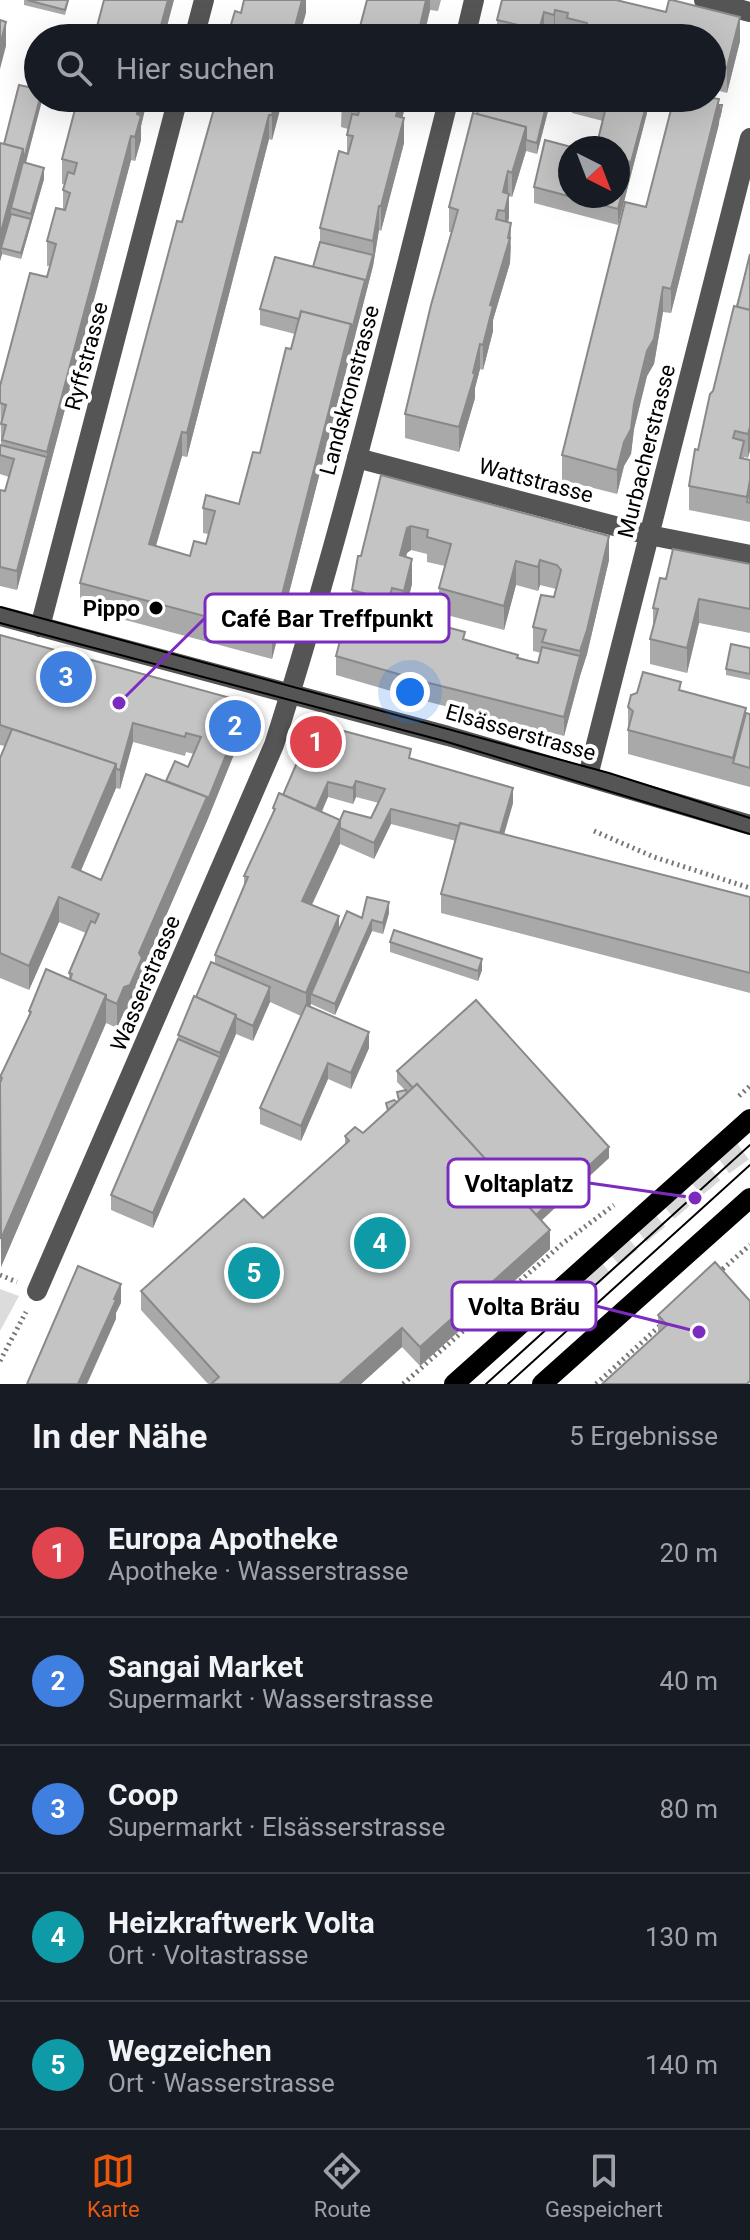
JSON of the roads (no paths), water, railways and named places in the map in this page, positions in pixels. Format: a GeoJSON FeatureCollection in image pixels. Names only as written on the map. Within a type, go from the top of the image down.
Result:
{"type":"FeatureCollection","features":[{"type":"Feature","properties":{"kind":"main road"},"geometry":{"type":"LineString","coordinates":[[454,1384],[750,1119]]}},
{"type":"Feature","properties":{"kind":"main road"},"geometry":{"type":"LineString","coordinates":[[542,1384],[750,1198]]}},
{"type":"Feature","properties":{"kind":"street"},"geometry":{"type":"LineString","coordinates":[[198,24],[204,0]]}},
{"type":"Feature","properties":{"kind":"street"},"geometry":{"type":"LineString","coordinates":[[468,24],[474,0]]}},
{"type":"Feature","properties":{"kind":"street"},"geometry":{"type":"LineString","coordinates":[[704,0],[750,12]]}},
{"type":"Feature","properties":{"kind":"street","name":"Ryffstrasse"},"geometry":{"type":"LineString","coordinates":[[40,627],[174,112]]}},
{"type":"Feature","properties":{"kind":"street","name":"Landskronstrasse"},"geometry":{"type":"LineString","coordinates":[[291,693],[357,458],[445,112]]}},
{"type":"Feature","properties":{"kind":"street","name":"Murbacherstrasse"},"geometry":{"type":"LineString","coordinates":[[588,776],[750,138]]}},
{"type":"Feature","properties":{"kind":"street","name":"Wattstrasse"},"geometry":{"type":"LineString","coordinates":[[357,458],[649,535],[750,555]]}},
{"type":"Feature","properties":{"kind":"street","name":"Elsässerstrasse"},"geometry":{"type":"LineString","coordinates":[[0,616],[291,693],[750,825]]}},
{"type":"Feature","properties":{"kind":"street","name":"Wasserstrasse"},"geometry":{"type":"LineString","coordinates":[[37,1291],[274,745],[291,693]]}},
{"type":"Feature","properties":{"kind":"tunnel"},"geometry":{"type":"LineString","coordinates":[[584,1279],[715,1169],[750,1144]]}},
{"type":"Feature","properties":{"kind":"tram line"},"geometry":{"type":"LineString","coordinates":[[0,607],[609,773],[750,818]]}},
{"type":"Feature","properties":{"kind":"tram line"},"geometry":{"type":"LineString","coordinates":[[0,623],[444,741],[750,834]]}},
{"type":"Feature","properties":{"kind":"tram line"},"geometry":{"type":"LineString","coordinates":[[486,1384],[750,1145]]}},
{"type":"Feature","properties":{"kind":"tram line"},"geometry":{"type":"LineString","coordinates":[[508,1384],[750,1165]]}},
{"type":"Feature","properties":{"kind":"place","name":"Pippo"},"geometry":{"type":"Point","coordinates":[156,608]}},
{"type":"Feature","properties":{"kind":"place","name":"Coop"},"geometry":{"type":"Point","coordinates":[66,677]}},
{"type":"Feature","properties":{"kind":"place","name":"Café Bar Treffpunkt"},"geometry":{"type":"Point","coordinates":[119,703]}},
{"type":"Feature","properties":{"kind":"place","name":"Sangai Market"},"geometry":{"type":"Point","coordinates":[235,726]}},
{"type":"Feature","properties":{"kind":"place","name":"Europa Apotheke"},"geometry":{"type":"Point","coordinates":[316,742]}},
{"type":"Feature","properties":{"kind":"place","name":"Voltaplatz"},"geometry":{"type":"Point","coordinates":[695,1198]}},
{"type":"Feature","properties":{"kind":"place","name":"Heizkraftwerk Volta"},"geometry":{"type":"Point","coordinates":[380,1243]}},
{"type":"Feature","properties":{"kind":"place","name":"Wegzeichen"},"geometry":{"type":"Point","coordinates":[254,1273]}},
{"type":"Feature","properties":{"kind":"place","name":"Volta Bräu"},"geometry":{"type":"Point","coordinates":[699,1332]}}]}
